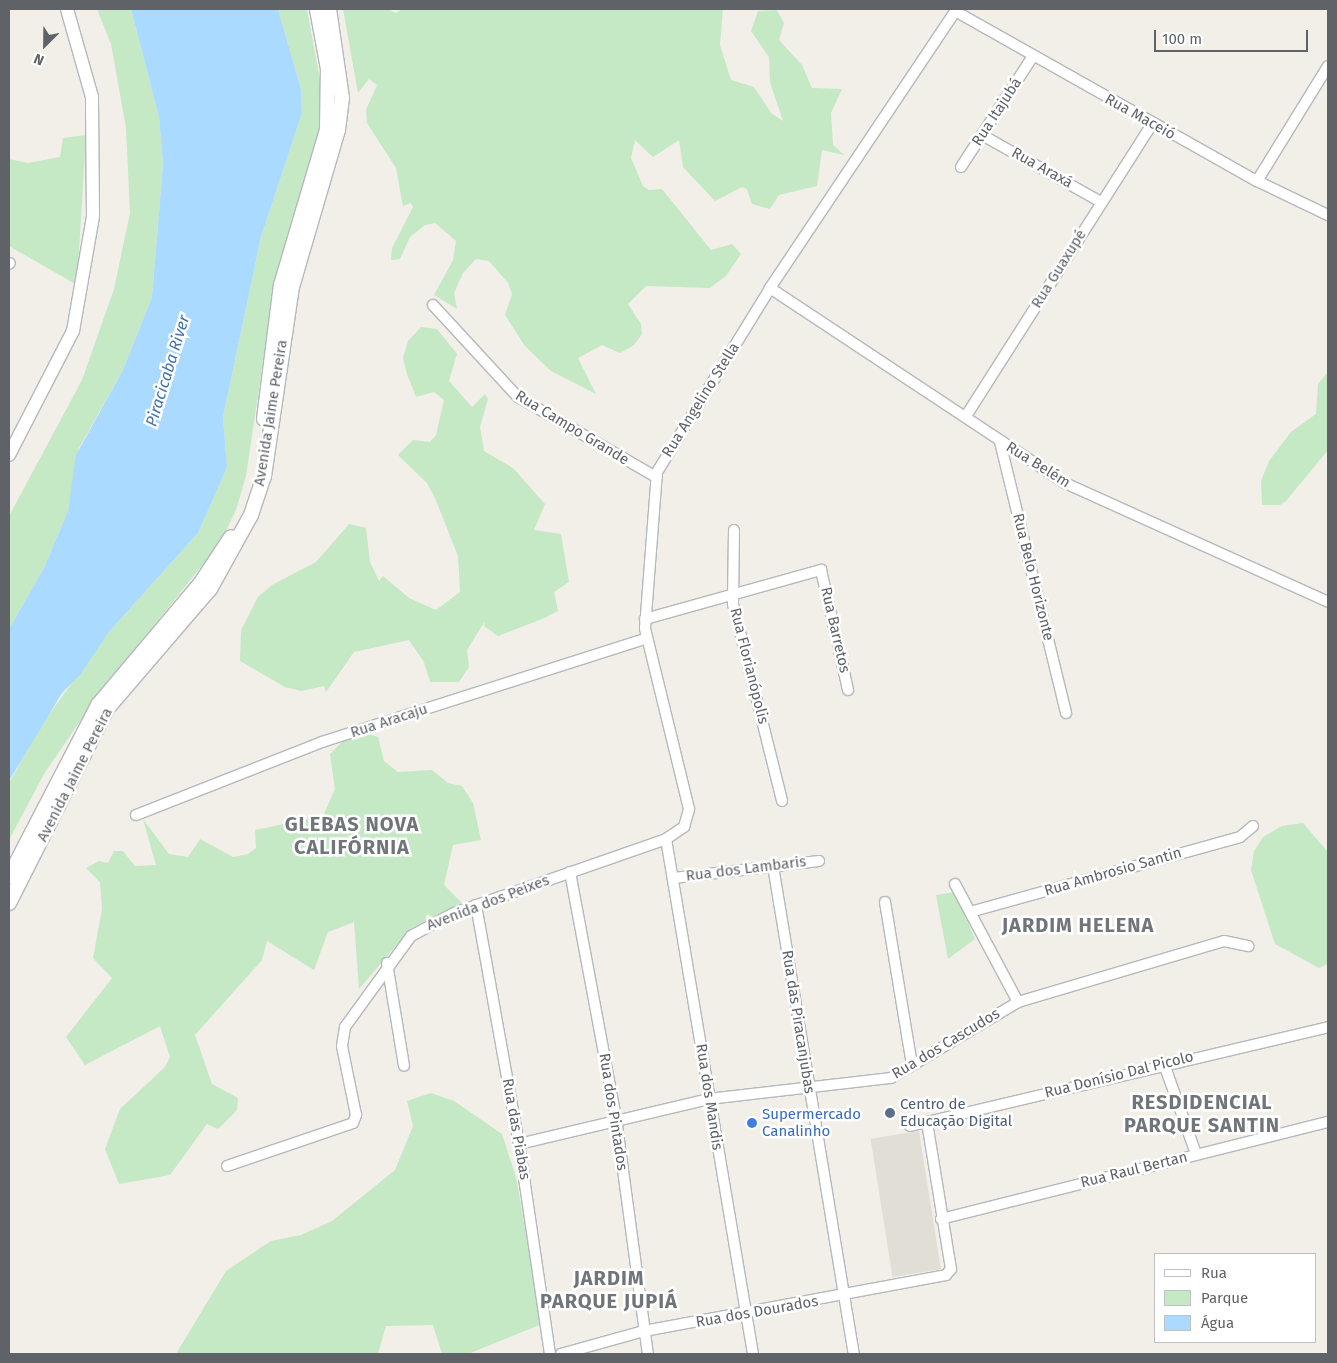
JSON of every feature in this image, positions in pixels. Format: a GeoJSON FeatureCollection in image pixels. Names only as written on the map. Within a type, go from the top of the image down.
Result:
{"type":"FeatureCollection","features":[{"type":"Feature","properties":{"kind":"main road","name":"Avenida Jaime Pereira"},"geometry":{"type":"LineString","coordinates":[[9,877],[98,706],[200,584],[227,546],[243,510],[254,476],[281,285],[327,130],[328,69],[317,9]]}},
{"type":"Feature","properties":{"kind":"main road","name":"Avenida Jaime Pereira"},"geometry":{"type":"LineString","coordinates":[[9,903],[107,709],[210,589],[251,514],[264,476],[292,287],[338,130],[342,98],[329,9]]}},
{"type":"Feature","properties":{"kind":"street"},"geometry":{"type":"LineString","coordinates":[[9,455],[73,331],[93,216],[92,96],[67,9]]}},
{"type":"Feature","properties":{"kind":"street","name":"Rua Maceió"},"geometry":{"type":"LineString","coordinates":[[956,10],[1152,124],[1257,181],[1328,215]]}},
{"type":"Feature","properties":{"kind":"street","name":"Rua Angelino Stella"},"geometry":{"type":"LineString","coordinates":[[666,839],[684,826],[689,809],[646,638],[645,619],[656,478],[770,288],[956,10]]}},
{"type":"Feature","properties":{"kind":"street","name":"Rua Itajubá"},"geometry":{"type":"LineString","coordinates":[[961,167],[1033,56]]}},
{"type":"Feature","properties":{"kind":"street"},"geometry":{"type":"LineString","coordinates":[[1257,181],[1328,66]]}},
{"type":"Feature","properties":{"kind":"street","name":"Rua Guaxupé"},"geometry":{"type":"LineString","coordinates":[[966,416],[1152,124]]}},
{"type":"Feature","properties":{"kind":"street","name":"Rua Araxá"},"geometry":{"type":"LineString","coordinates":[[982,135],[1102,202]]}},
{"type":"Feature","properties":{"kind":"street","name":"Rua Belém"},"geometry":{"type":"LineString","coordinates":[[770,288],[966,416],[1000,442],[1065,483],[1328,602]]}},
{"type":"Feature","properties":{"kind":"street","name":"Rua Campo Grande"},"geometry":{"type":"LineString","coordinates":[[433,305],[518,397],[656,478]]}},
{"type":"Feature","properties":{"kind":"street","name":"Rua Belo Horizonte"},"geometry":{"type":"LineString","coordinates":[[1000,442],[1066,713]]}},
{"type":"Feature","properties":{"kind":"street","name":"Rua Florianópolis"},"geometry":{"type":"LineString","coordinates":[[734,530],[734,594],[782,801]]}},
{"type":"Feature","properties":{"kind":"street","name":"Rua Barretos"},"geometry":{"type":"LineString","coordinates":[[734,594],[821,570],[848,690]]}},
{"type":"Feature","properties":{"kind":"street"},"geometry":{"type":"LineString","coordinates":[[645,619],[734,594]]}},
{"type":"Feature","properties":{"kind":"street","name":"Rua Aracaju"},"geometry":{"type":"LineString","coordinates":[[136,815],[322,742],[646,638]]}},
{"type":"Feature","properties":{"kind":"street","name":"Rua Ambrosio Santin"},"geometry":{"type":"LineString","coordinates":[[970,912],[1240,837],[1253,826]]}},
{"type":"Feature","properties":{"kind":"street","name":"Avenida dos Peixes"},"geometry":{"type":"LineString","coordinates":[[227,1166],[353,1123],[356,1115],[342,1039],[348,1018],[387,963],[411,936],[476,905],[666,839]]}},
{"type":"Feature","properties":{"kind":"street","name":"Rua dos Mandis"},"geometry":{"type":"LineString","coordinates":[[666,839],[753,1354]]}},
{"type":"Feature","properties":{"kind":"street","name":"Rua dos Lambaris"},"geometry":{"type":"LineString","coordinates":[[674,878],[819,861]]}},
{"type":"Feature","properties":{"kind":"street","name":"Rua das Piracanjubas"},"geometry":{"type":"LineString","coordinates":[[773,866],[808,1087],[854,1354]]}},
{"type":"Feature","properties":{"kind":"street","name":"Rua dos Pintados"},"geometry":{"type":"LineString","coordinates":[[570,872],[616,1118],[648,1354]]}},
{"type":"Feature","properties":{"kind":"street"},"geometry":{"type":"LineString","coordinates":[[955,884],[1018,1002]]}},
{"type":"Feature","properties":{"kind":"street"},"geometry":{"type":"LineString","coordinates":[[885,902],[912,1065]]}},
{"type":"Feature","properties":{"kind":"street","name":"Rua das Piabas"},"geometry":{"type":"LineString","coordinates":[[476,905],[519,1144],[550,1354]]}},
{"type":"Feature","properties":{"kind":"street","name":"Rua dos Cascudos"},"geometry":{"type":"LineString","coordinates":[[519,1144],[616,1118],[709,1099],[808,1087],[864,1085],[891,1078],[1018,1002],[1224,941],[1248,946]]}},
{"type":"Feature","properties":{"kind":"street"},"geometry":{"type":"LineString","coordinates":[[387,963],[404,1066]]}},
{"type":"Feature","properties":{"kind":"street","name":"Rua Donísio Dal Picolo"},"geometry":{"type":"LineString","coordinates":[[910,1126],[1164,1064],[1328,1027]]}},
{"type":"Feature","properties":{"kind":"street"},"geometry":{"type":"LineString","coordinates":[[1164,1064],[1196,1154]]}},
{"type":"Feature","properties":{"kind":"street"},"geometry":{"type":"LineString","coordinates":[[927,1122],[940,1219]]}},
{"type":"Feature","properties":{"kind":"street","name":"Rua Raul Bertan"},"geometry":{"type":"LineString","coordinates":[[940,1219],[1328,1122]]}},
{"type":"Feature","properties":{"kind":"street","name":"Rua dos Dourados"},"geometry":{"type":"LineString","coordinates":[[561,1354],[644,1331],[845,1297],[938,1277],[951,1269],[940,1219]]}},
{"type":"Feature","properties":{"kind":"shaded area"},"geometry":{"type":"Polygon","coordinates":[[[919,1131],[941,1269],[893,1277],[871,1139],[919,1131]]]}},
{"type":"Feature","properties":{"kind":"green space"},"geometry":{"type":"Polygon","coordinates":[[[97,9],[131,9],[159,117],[163,164],[152,297],[123,370],[79,448],[68,511],[44,568],[9,629],[9,516],[82,380],[114,289],[130,213],[126,128],[111,44],[97,9]]]}},
{"type":"Feature","properties":{"kind":"green space"},"geometry":{"type":"Polygon","coordinates":[[[278,9],[307,9],[324,102],[321,131],[274,287],[246,476],[236,510],[220,543],[95,699],[44,774],[9,840],[9,783],[43,723],[108,633],[198,533],[227,467],[223,417],[261,237],[302,113],[301,89],[278,9]]]}},
{"type":"Feature","properties":{"kind":"green space"},"geometry":{"type":"Polygon","coordinates":[[[343,9],[388,9],[396,13],[402,9],[723,9],[720,45],[731,80],[754,87],[771,113],[783,121],[770,82],[769,57],[751,31],[758,11],[777,10],[784,23],[779,40],[802,65],[812,88],[842,89],[831,113],[833,145],[844,155],[822,150],[817,186],[779,195],[770,209],[752,204],[747,189],[742,187],[715,201],[683,167],[679,140],[653,157],[635,140],[631,158],[643,186],[649,190],[662,189],[711,250],[732,244],[741,254],[726,276],[710,288],[646,286],[628,304],[641,324],[642,334],[634,345],[620,353],[602,345],[578,358],[596,394],[551,371],[525,346],[505,315],[512,294],[508,283],[489,261],[476,259],[463,273],[454,293],[457,309],[434,295],[453,260],[456,241],[435,223],[425,225],[410,237],[400,259],[391,260],[392,248],[413,207],[411,203],[403,206],[396,168],[367,123],[366,110],[377,85],[369,79],[358,93],[343,9]]]}},
{"type":"Feature","properties":{"kind":"green space"},"geometry":{"type":"Polygon","coordinates":[[[86,135],[77,285],[9,246],[9,159],[28,163],[60,157],[63,138],[86,135]]]}},
{"type":"Feature","properties":{"kind":"green space"},"geometry":{"type":"Polygon","coordinates":[[[421,327],[437,329],[457,354],[449,381],[472,407],[485,394],[488,399],[480,427],[484,451],[513,468],[545,504],[534,530],[561,534],[569,582],[554,592],[558,611],[542,619],[498,636],[484,626],[485,621],[467,650],[469,667],[459,682],[430,682],[424,662],[409,640],[354,652],[326,692],[324,686],[301,691],[285,687],[240,661],[241,630],[258,597],[272,585],[316,562],[349,524],[366,528],[370,562],[379,581],[383,576],[409,598],[436,610],[460,592],[458,556],[435,498],[427,483],[398,455],[413,440],[430,442],[436,435],[444,400],[434,392],[416,397],[407,374],[403,358],[408,341],[421,327]]]}},
{"type":"Feature","properties":{"kind":"green space"},"geometry":{"type":"Polygon","coordinates":[[[1328,372],[1328,450],[1286,501],[1280,505],[1262,505],[1261,481],[1269,461],[1291,432],[1316,414],[1318,384],[1328,372]]]}},
{"type":"Feature","properties":{"kind":"green space"},"geometry":{"type":"Polygon","coordinates":[[[363,732],[378,737],[384,761],[398,772],[432,770],[448,783],[462,786],[473,803],[481,840],[453,845],[444,885],[462,903],[411,928],[359,989],[354,922],[328,932],[314,970],[267,941],[262,960],[195,1035],[212,1084],[238,1098],[237,1110],[218,1129],[207,1124],[170,1175],[119,1184],[105,1149],[120,1109],[165,1067],[170,1057],[160,1026],[85,1065],[66,1037],[112,978],[93,958],[102,909],[100,882],[86,868],[99,861],[108,863],[114,851],[123,851],[135,866],[156,865],[143,819],[169,854],[188,857],[200,839],[233,857],[248,854],[256,848],[255,830],[323,816],[335,789],[330,754],[345,739],[363,732]]]}},
{"type":"Feature","properties":{"kind":"green space"},"geometry":{"type":"Polygon","coordinates":[[[1303,823],[1328,852],[1328,964],[1319,968],[1275,944],[1251,870],[1254,851],[1263,837],[1282,826],[1303,823]]]}},
{"type":"Feature","properties":{"kind":"green space"},"geometry":{"type":"Polygon","coordinates":[[[955,892],[975,939],[948,959],[936,895],[955,892]]]}},
{"type":"Feature","properties":{"kind":"green space"},"geometry":{"type":"Polygon","coordinates":[[[431,1093],[454,1101],[502,1134],[516,1177],[542,1324],[468,1354],[442,1354],[433,1325],[386,1326],[378,1354],[176,1354],[226,1271],[271,1241],[301,1235],[332,1221],[395,1170],[413,1126],[407,1101],[431,1093]]]}},
{"type":"Feature","properties":{"kind":"water","name":"Piracicaba River"},"geometry":{"type":"Polygon","coordinates":[[[131,9],[278,9],[301,89],[302,113],[261,237],[223,417],[227,467],[221,481],[198,533],[108,633],[80,675],[62,693],[9,781],[9,629],[44,568],[68,511],[76,455],[123,370],[152,297],[163,164],[159,117],[131,9]]]}},
{"type":"Feature","properties":{"kind":"place","name":"Centro de Educação Digital"},"geometry":{"type":"Point","coordinates":[890,1113]}},
{"type":"Feature","properties":{"kind":"place","name":"Supermercado Canalinho"},"geometry":{"type":"Point","coordinates":[752,1123]}},
{"type":"Feature","properties":{"kind":"district","name":"GLEBAS NOVA CALIFÓRNIA"},"geometry":{"type":"Point","coordinates":[352,836]}},
{"type":"Feature","properties":{"kind":"district","name":"JARDIM HELENA"},"geometry":{"type":"Point","coordinates":[1078,925]}},
{"type":"Feature","properties":{"kind":"district","name":"RESDIDENCIAL PARQUE SANTIN"},"geometry":{"type":"Point","coordinates":[1202,1114]}},
{"type":"Feature","properties":{"kind":"district","name":"JARDIM PARQUE JUPIÁ"},"geometry":{"type":"Point","coordinates":[609,1290]}}]}
